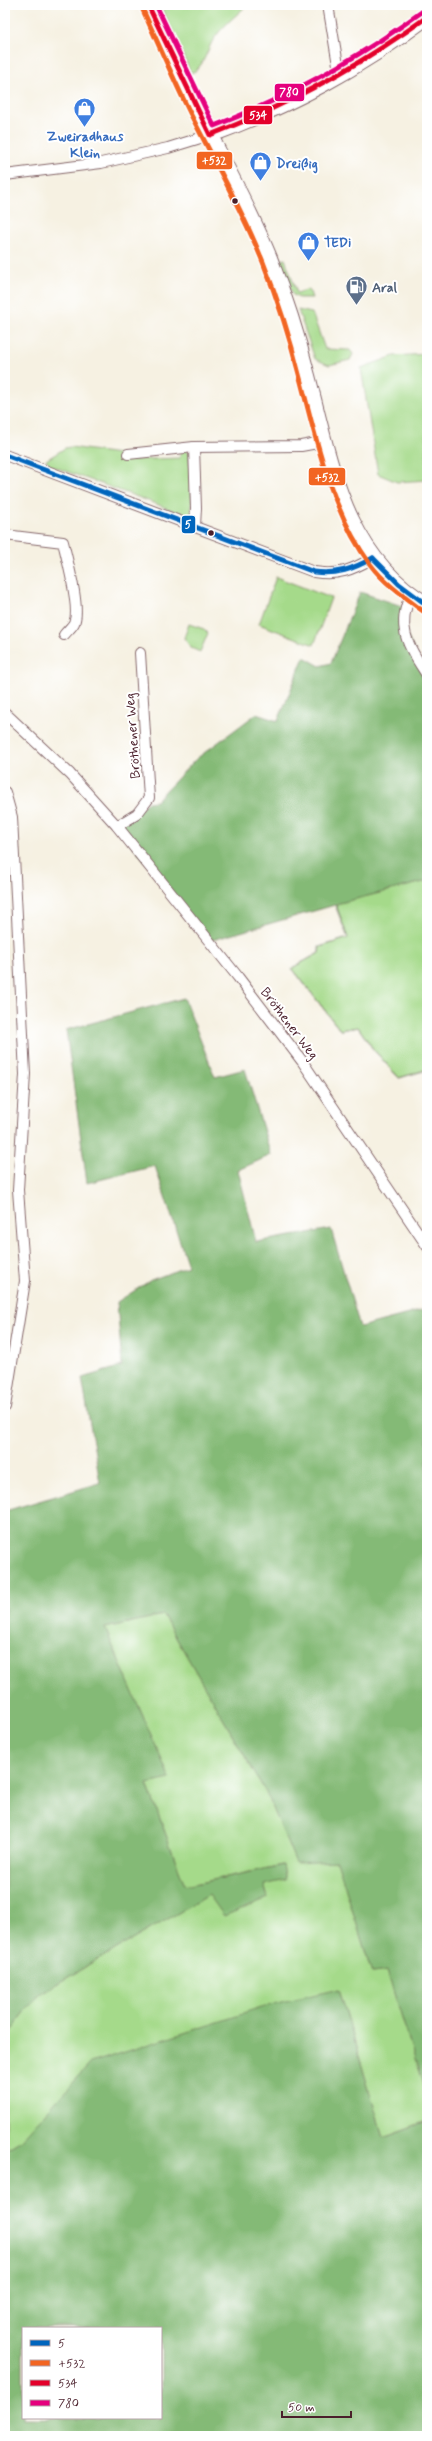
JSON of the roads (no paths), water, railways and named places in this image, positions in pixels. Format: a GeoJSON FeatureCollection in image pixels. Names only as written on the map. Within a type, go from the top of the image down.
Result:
{"type":"FeatureCollection","features":[{"type":"Feature","properties":{"kind":"main road"},"geometry":{"type":"LineString","coordinates":[[148,5],[255,227],[282,290],[307,376],[323,442],[342,505],[362,544],[373,558],[411,594],[427,605]]}},
{"type":"Feature","properties":{"kind":"main road"},"geometry":{"type":"LineString","coordinates":[[210,135],[310,92],[340,77],[372,57],[427,17]]}},
{"type":"Feature","properties":{"kind":"street"},"geometry":{"type":"LineString","coordinates":[[328,5],[340,77]]}},
{"type":"Feature","properties":{"kind":"street"},"geometry":{"type":"LineString","coordinates":[[5,175],[101,163],[168,148],[210,135]]}},
{"type":"Feature","properties":{"kind":"street"},"geometry":{"type":"LineString","coordinates":[[128,454],[194,447],[301,446],[323,442]]}},
{"type":"Feature","properties":{"kind":"street"},"geometry":{"type":"LineString","coordinates":[[194,447],[196,508],[195,526]]}},
{"type":"Feature","properties":{"kind":"street"},"geometry":{"type":"LineString","coordinates":[[5,454],[302,568],[327,574],[339,574],[352,570],[373,558]]}},
{"type":"Feature","properties":{"kind":"street"},"geometry":{"type":"LineString","coordinates":[[5,535],[63,542],[72,577],[76,611],[74,622],[64,635]]}},
{"type":"Feature","properties":{"kind":"street"},"geometry":{"type":"LineString","coordinates":[[411,594],[405,607],[404,630],[409,647],[427,675]]}},
{"type":"Feature","properties":{"kind":"street","name":"Bröthener Weg"},"geometry":{"type":"LineString","coordinates":[[117,826],[137,814],[149,798],[140,653]]}},
{"type":"Feature","properties":{"kind":"street","name":"Bröthener Weg"},"geometry":{"type":"LineString","coordinates":[[5,713],[70,774],[117,826],[238,977],[302,1061],[427,1246]]}},
{"type":"Feature","properties":{"kind":"street"},"geometry":{"type":"LineString","coordinates":[[5,792],[12,817],[25,1074],[18,1190],[26,1281],[5,1407]]}},
{"type":"Feature","properties":{"kind":"place","name":"Zweiradhaus Klein"},"geometry":{"type":"Point","coordinates":[85,128]}},
{"type":"Feature","properties":{"kind":"place","name":"Dreißig"},"geometry":{"type":"Point","coordinates":[260,182]}},
{"type":"Feature","properties":{"kind":"place","name":"TEDi"},"geometry":{"type":"Point","coordinates":[308,262]}},
{"type":"Feature","properties":{"kind":"place","name":"Aral"},"geometry":{"type":"Point","coordinates":[356,306]}}]}
